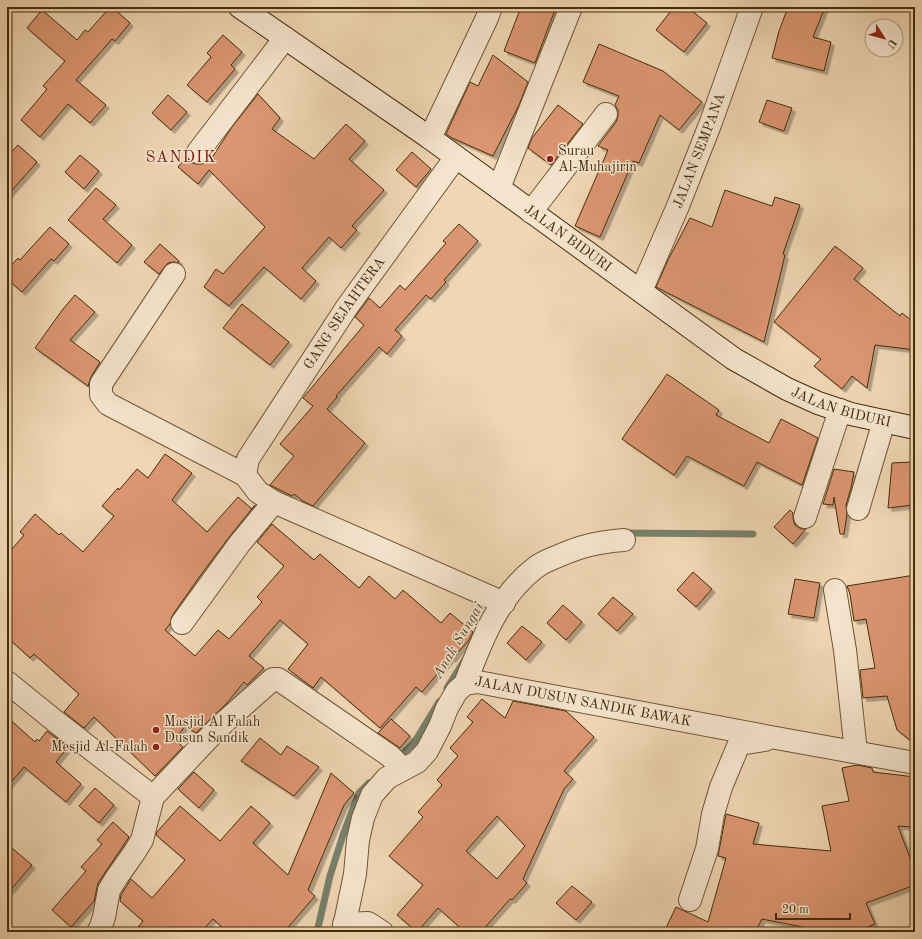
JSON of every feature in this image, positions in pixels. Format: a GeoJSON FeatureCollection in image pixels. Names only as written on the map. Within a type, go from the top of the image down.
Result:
{"type":"FeatureCollection","features":[{"type":"Feature","properties":{"kind":"street","name":"JALAN BIDURI"},"geometry":{"type":"LineString","coordinates":[[240,7],[430,138],[734,359],[818,403],[851,414],[915,428]]}},
{"type":"Feature","properties":{"kind":"street"},"geometry":{"type":"LineString","coordinates":[[430,138],[491,7]]}},
{"type":"Feature","properties":{"kind":"street"},"geometry":{"type":"LineString","coordinates":[[499,188],[571,7]]}},
{"type":"Feature","properties":{"kind":"street","name":"JALAN SEMPANA"},"geometry":{"type":"LineString","coordinates":[[641,291],[678,206],[703,143],[752,7]]}},
{"type":"Feature","properties":{"kind":"street"},"geometry":{"type":"LineString","coordinates":[[198,152],[285,38]]}},
{"type":"Feature","properties":{"kind":"street"},"geometry":{"type":"LineString","coordinates":[[531,212],[606,114]]}},
{"type":"Feature","properties":{"kind":"street","name":"GANG SEJAHTERA"},"geometry":{"type":"LineString","coordinates":[[245,475],[248,459],[342,314],[456,157]]}},
{"type":"Feature","properties":{"kind":"street"},"geometry":{"type":"LineString","coordinates":[[174,274],[101,384],[101,395],[108,404],[245,475],[258,492],[274,502],[501,601]]}},
{"type":"Feature","properties":{"kind":"street"},"geometry":{"type":"LineString","coordinates":[[805,518],[840,410]]}},
{"type":"Feature","properties":{"kind":"street"},"geometry":{"type":"LineString","coordinates":[[858,509],[884,421]]}},
{"type":"Feature","properties":{"kind":"street"},"geometry":{"type":"LineString","coordinates":[[182,622],[240,544],[274,502]]}},
{"type":"Feature","properties":{"kind":"street"},"geometry":{"type":"LineString","coordinates":[[465,684],[482,641],[501,601],[523,578],[536,567],[548,560],[574,549],[593,543],[624,540]]}},
{"type":"Feature","properties":{"kind":"street"},"geometry":{"type":"LineString","coordinates":[[835,590],[845,650],[856,752]]}},
{"type":"Feature","properties":{"kind":"street"},"geometry":{"type":"LineString","coordinates":[[98,932],[104,917],[109,890],[142,840],[153,797],[218,727],[273,679],[278,679],[396,762]]}},
{"type":"Feature","properties":{"kind":"street"},"geometry":{"type":"LineString","coordinates":[[7,682],[55,722],[153,797]]}},
{"type":"Feature","properties":{"kind":"street","name":"JALAN DUSUN SANDIK BAWAK"},"geometry":{"type":"LineString","coordinates":[[344,928],[355,874],[358,840],[362,818],[372,795],[387,778],[396,762],[417,762],[427,751],[440,726],[447,708],[457,691],[465,684],[478,682],[915,763]]}},
{"type":"Feature","properties":{"kind":"street"},"geometry":{"type":"LineString","coordinates":[[690,900],[707,849],[713,814],[721,787],[739,744],[776,738]]}},
{"type":"Feature","properties":{"kind":"street"},"geometry":{"type":"LineString","coordinates":[[344,928],[368,923],[382,932]]}},
{"type":"Feature","properties":{"kind":"building"},"geometry":{"type":"Polygon","coordinates":[[[110,7],[112,7],[130,23],[115,41],[112,39],[76,80],[106,105],[90,123],[68,104],[40,137],[21,120],[47,89],[43,86],[65,61],[27,28],[42,10],[77,40],[85,30],[88,32],[110,7]]]}},
{"type":"Feature","properties":{"kind":"building"},"geometry":{"type":"Polygon","coordinates":[[[521,7],[556,7],[535,63],[504,51],[521,7]]]}},
{"type":"Feature","properties":{"kind":"building"},"geometry":{"type":"Polygon","coordinates":[[[674,7],[687,7],[707,23],[684,52],[656,30],[674,7]]]}},
{"type":"Feature","properties":{"kind":"building"},"geometry":{"type":"Polygon","coordinates":[[[788,7],[825,7],[813,37],[831,42],[824,71],[772,58],[779,31],[788,7]]]}},
{"type":"Feature","properties":{"kind":"building"},"geometry":{"type":"Polygon","coordinates":[[[223,35],[242,52],[231,65],[235,69],[207,102],[187,85],[211,57],[207,53],[223,35]]]}},
{"type":"Feature","properties":{"kind":"building"},"geometry":{"type":"Polygon","coordinates":[[[599,44],[663,71],[702,102],[679,130],[660,115],[639,163],[633,161],[600,237],[575,226],[608,150],[598,146],[616,122],[618,116],[618,110],[615,105],[619,96],[583,82],[599,44]]]}},
{"type":"Feature","properties":{"kind":"building"},"geometry":{"type":"Polygon","coordinates":[[[493,55],[528,82],[519,105],[493,156],[446,134],[470,82],[478,86],[493,55]]]}},
{"type":"Feature","properties":{"kind":"building"},"geometry":{"type":"Polygon","coordinates":[[[258,94],[280,118],[272,129],[314,159],[346,124],[365,141],[349,159],[384,190],[352,226],[357,230],[341,248],[329,237],[302,268],[316,281],[301,299],[264,267],[229,306],[204,287],[216,269],[223,274],[265,227],[209,170],[198,184],[178,167],[187,157],[190,162],[196,164],[202,164],[207,161],[209,162],[232,127],[258,94]]]}},
{"type":"Feature","properties":{"kind":"building"},"geometry":{"type":"Polygon","coordinates":[[[168,95],[187,112],[171,130],[152,113],[168,95]]]}},
{"type":"Feature","properties":{"kind":"building"},"geometry":{"type":"Polygon","coordinates":[[[767,100],[792,108],[784,131],[759,122],[767,100]]]}},
{"type":"Feature","properties":{"kind":"building"},"geometry":{"type":"Polygon","coordinates":[[[558,105],[583,124],[551,165],[528,148],[532,138],[558,105]]]}},
{"type":"Feature","properties":{"kind":"building"},"geometry":{"type":"Polygon","coordinates":[[[18,145],[37,162],[7,196],[7,157],[18,145]]]}},
{"type":"Feature","properties":{"kind":"building"},"geometry":{"type":"Polygon","coordinates":[[[412,152],[431,169],[416,187],[396,170],[412,152]]]}},
{"type":"Feature","properties":{"kind":"building"},"geometry":{"type":"Polygon","coordinates":[[[80,155],[99,171],[84,189],[65,172],[80,155]]]}},
{"type":"Feature","properties":{"kind":"building"},"geometry":{"type":"Polygon","coordinates":[[[96,188],[116,205],[103,219],[132,245],[117,263],[68,220],[96,188]]]}},
{"type":"Feature","properties":{"kind":"building"},"geometry":{"type":"Polygon","coordinates":[[[725,190],[772,206],[775,197],[800,205],[783,254],[785,255],[764,342],[656,287],[690,218],[712,227],[725,190]]]}},
{"type":"Feature","properties":{"kind":"building"},"geometry":{"type":"Polygon","coordinates":[[[459,224],[478,241],[444,280],[446,282],[431,299],[426,295],[395,330],[402,336],[387,354],[379,347],[336,396],[337,397],[327,409],[365,443],[313,506],[294,494],[292,496],[270,485],[294,456],[280,444],[313,406],[303,398],[364,325],[355,317],[357,314],[369,298],[380,308],[400,285],[405,290],[446,243],[443,241],[459,224]]]}},
{"type":"Feature","properties":{"kind":"building"},"geometry":{"type":"Polygon","coordinates":[[[50,227],[69,244],[54,261],[51,259],[22,292],[7,279],[7,270],[18,258],[20,260],[50,227]]]}},
{"type":"Feature","properties":{"kind":"building"},"geometry":{"type":"Polygon","coordinates":[[[160,244],[179,261],[178,263],[168,263],[159,274],[144,262],[160,244]]]}},
{"type":"Feature","properties":{"kind":"building"},"geometry":{"type":"Polygon","coordinates":[[[835,246],[863,268],[854,279],[900,316],[902,313],[915,323],[915,350],[875,345],[867,388],[852,376],[842,389],[814,366],[821,359],[774,322],[835,246]]]}},
{"type":"Feature","properties":{"kind":"building"},"geometry":{"type":"Polygon","coordinates":[[[75,295],[95,312],[70,340],[100,362],[91,377],[88,386],[35,348],[75,295]]]}},
{"type":"Feature","properties":{"kind":"building"},"geometry":{"type":"Polygon","coordinates":[[[242,304],[289,342],[270,365],[223,328],[242,304]]]}},
{"type":"Feature","properties":{"kind":"building"},"geometry":{"type":"Polygon","coordinates":[[[667,374],[719,410],[716,415],[769,443],[781,419],[818,438],[802,485],[757,462],[744,486],[687,456],[674,475],[622,439],[667,374]]]}},
{"type":"Feature","properties":{"kind":"building"},"geometry":{"type":"Polygon","coordinates":[[[165,454],[192,473],[172,500],[207,532],[238,497],[252,509],[200,576],[172,616],[170,624],[165,630],[195,656],[218,630],[229,639],[262,602],[257,597],[284,566],[257,542],[272,524],[314,560],[320,554],[359,588],[369,576],[395,599],[403,590],[441,623],[450,613],[473,632],[469,640],[452,659],[451,658],[422,692],[416,687],[380,728],[321,677],[313,688],[288,669],[308,644],[280,620],[249,656],[264,668],[247,685],[244,682],[226,704],[196,733],[185,726],[175,740],[183,747],[155,776],[94,717],[84,728],[64,712],[79,694],[34,654],[30,658],[7,637],[7,555],[24,535],[20,532],[35,514],[59,535],[61,533],[83,552],[114,516],[102,506],[118,488],[119,490],[137,469],[148,478],[165,454]]]}},
{"type":"Feature","properties":{"kind":"building"},"geometry":{"type":"Polygon","coordinates":[[[911,462],[913,505],[888,508],[892,463],[911,462]]]}},
{"type":"Feature","properties":{"kind":"building"},"geometry":{"type":"Polygon","coordinates":[[[834,469],[854,472],[846,505],[847,514],[844,534],[840,534],[834,497],[833,505],[823,504],[834,469]]]}},
{"type":"Feature","properties":{"kind":"building"},"geometry":{"type":"Polygon","coordinates":[[[790,510],[793,513],[795,525],[801,529],[806,529],[793,544],[774,527],[790,510]]]}},
{"type":"Feature","properties":{"kind":"building"},"geometry":{"type":"Polygon","coordinates":[[[693,572],[712,589],[696,607],[677,590],[693,572]]]}},
{"type":"Feature","properties":{"kind":"building"},"geometry":{"type":"Polygon","coordinates":[[[915,575],[915,744],[897,730],[887,696],[863,698],[860,670],[875,668],[866,619],[854,621],[850,594],[847,586],[915,575]]]}},
{"type":"Feature","properties":{"kind":"building"},"geometry":{"type":"Polygon","coordinates":[[[795,579],[820,583],[814,618],[788,614],[795,579]]]}},
{"type":"Feature","properties":{"kind":"building"},"geometry":{"type":"Polygon","coordinates":[[[613,597],[633,614],[617,631],[598,614],[613,597]]]}},
{"type":"Feature","properties":{"kind":"building"},"geometry":{"type":"Polygon","coordinates":[[[563,605],[582,622],[566,640],[547,623],[563,605]]]}},
{"type":"Feature","properties":{"kind":"building"},"geometry":{"type":"Polygon","coordinates":[[[522,626],[542,642],[526,660],[507,643],[522,626]]]}},
{"type":"Feature","properties":{"kind":"building"},"geometry":{"type":"Polygon","coordinates":[[[482,699],[505,718],[513,701],[566,711],[594,737],[564,771],[573,779],[564,789],[523,879],[527,883],[512,900],[510,899],[481,932],[465,932],[438,908],[417,932],[397,915],[423,885],[389,856],[423,817],[418,812],[442,785],[437,780],[458,756],[450,748],[473,722],[467,717],[482,699]],[[497,816],[466,851],[497,879],[525,846],[497,816]]]}},
{"type":"Feature","properties":{"kind":"building"},"geometry":{"type":"Polygon","coordinates":[[[7,717],[35,742],[37,739],[39,741],[47,731],[68,747],[56,762],[81,784],[66,802],[24,767],[7,787],[7,717]]]}},
{"type":"Feature","properties":{"kind":"building"},"geometry":{"type":"Polygon","coordinates":[[[391,719],[410,736],[400,748],[378,733],[391,719]]]}},
{"type":"Feature","properties":{"kind":"building"},"geometry":{"type":"Polygon","coordinates":[[[260,738],[281,755],[287,746],[319,767],[294,796],[241,761],[260,738]]]}},
{"type":"Feature","properties":{"kind":"building"},"geometry":{"type":"Polygon","coordinates":[[[857,765],[872,768],[873,772],[915,777],[915,808],[913,827],[898,826],[915,871],[915,885],[866,903],[875,924],[856,932],[828,932],[762,919],[755,932],[664,932],[676,907],[708,922],[726,858],[718,856],[726,814],[759,823],[753,844],[831,851],[822,806],[849,801],[842,768],[857,765]]]}},
{"type":"Feature","properties":{"kind":"building"},"geometry":{"type":"Polygon","coordinates":[[[194,772],[214,790],[199,808],[178,789],[194,772]]]}},
{"type":"Feature","properties":{"kind":"building"},"geometry":{"type":"Polygon","coordinates":[[[331,773],[354,793],[344,805],[308,890],[315,896],[284,932],[227,932],[213,919],[201,932],[134,932],[143,921],[120,901],[121,895],[131,879],[152,898],[185,860],[156,835],[180,806],[220,841],[251,806],[270,823],[253,843],[288,875],[331,773]]]}},
{"type":"Feature","properties":{"kind":"building"},"geometry":{"type":"Polygon","coordinates":[[[95,788],[114,805],[99,823],[79,806],[95,788]]]}},
{"type":"Feature","properties":{"kind":"building"},"geometry":{"type":"Polygon","coordinates":[[[113,822],[129,837],[98,883],[94,901],[71,927],[52,910],[86,871],[81,867],[102,844],[97,840],[113,822]]]}},
{"type":"Feature","properties":{"kind":"building"},"geometry":{"type":"Polygon","coordinates":[[[7,844],[32,865],[7,894],[7,844]]]}},
{"type":"Feature","properties":{"kind":"building"},"geometry":{"type":"Polygon","coordinates":[[[572,886],[592,902],[576,920],[556,903],[572,886]]]}},
{"type":"Feature","properties":{"kind":"waterway","name":"Anak Sungai"},"geometry":{"type":"LineString","coordinates":[[623,533],[753,534]]}},
{"type":"Feature","properties":{"kind":"waterway","name":"Anak Sungai"},"geometry":{"type":"LineString","coordinates":[[447,688],[464,661]]}},
{"type":"Feature","properties":{"kind":"waterway","name":"Anak Sungai"},"geometry":{"type":"LineString","coordinates":[[397,759],[414,743],[439,702]]}},
{"type":"Feature","properties":{"kind":"waterway","name":"Anak Sungai"},"geometry":{"type":"LineString","coordinates":[[317,932],[330,876],[343,835],[359,793],[369,783]]}},
{"type":"Feature","properties":{"kind":"place","name":"Surau Al-Muhajirin"},"geometry":{"type":"Point","coordinates":[550,159]}},
{"type":"Feature","properties":{"kind":"place","name":"Masjid Al Falah Dusun Sandik"},"geometry":{"type":"Point","coordinates":[156,730]}},
{"type":"Feature","properties":{"kind":"place","name":"Mesjid Al-Falah"},"geometry":{"type":"Point","coordinates":[156,747]}},
{"type":"Feature","properties":{"kind":"district","name":"SANDIK"},"geometry":{"type":"Point","coordinates":[181,158]}}]}
